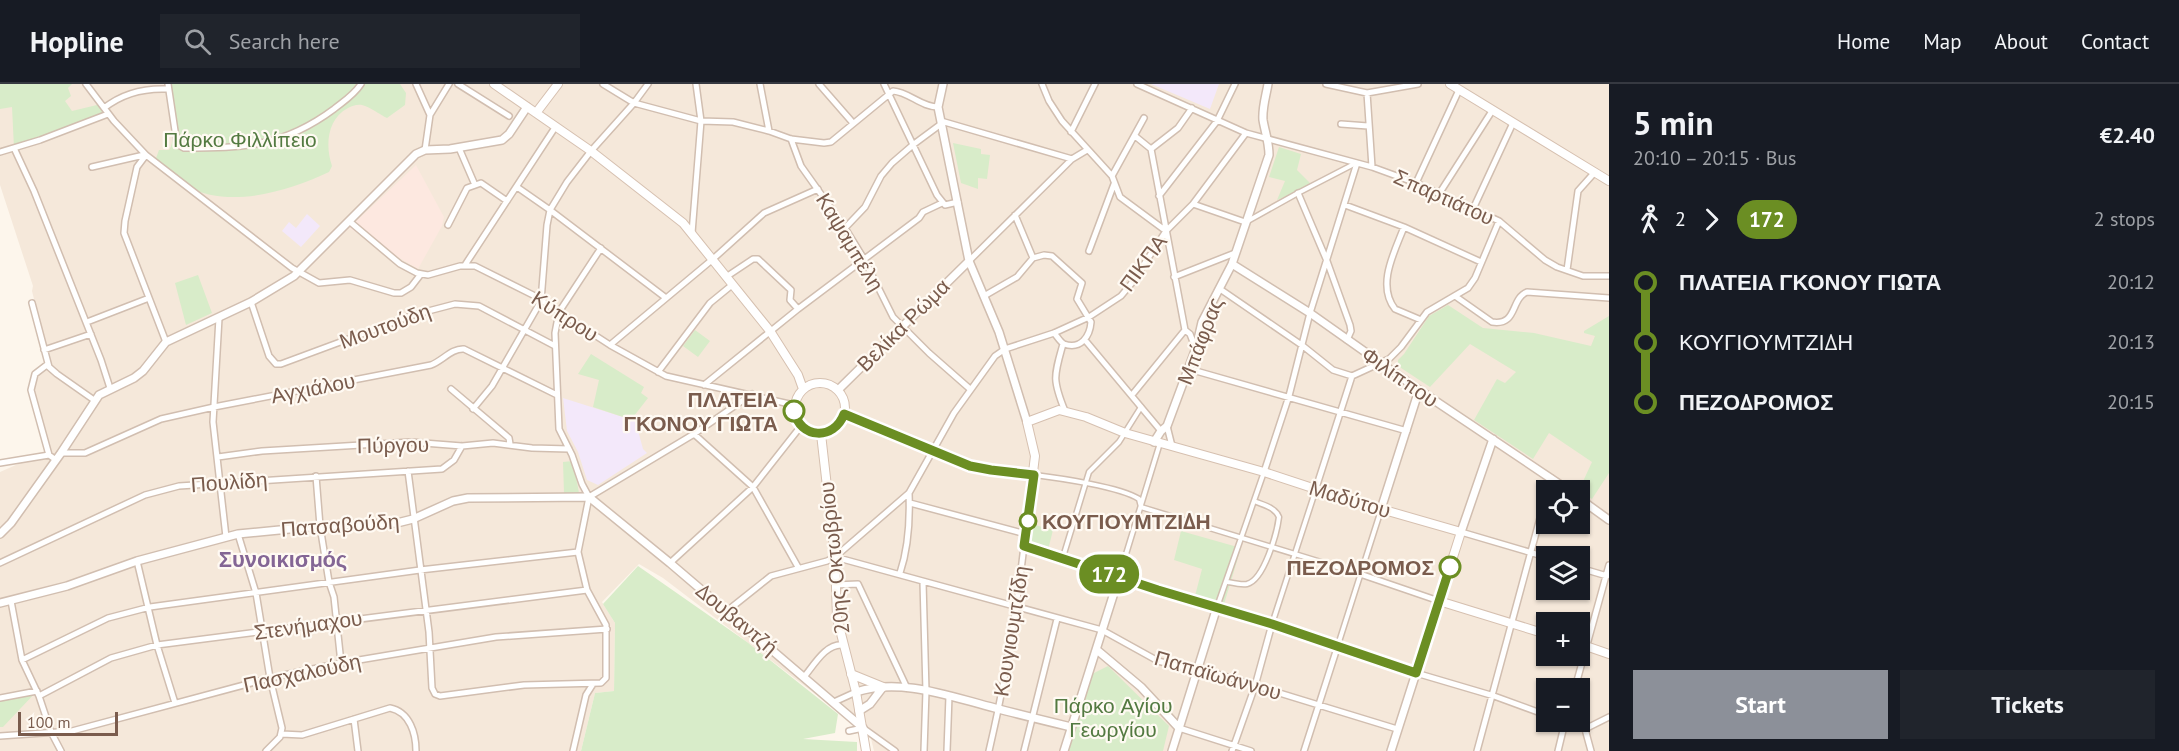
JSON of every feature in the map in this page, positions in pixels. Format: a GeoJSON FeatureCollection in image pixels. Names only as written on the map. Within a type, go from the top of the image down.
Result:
{"type":"FeatureCollection","features":[{"type":"Feature","properties":{"kind":"main road"},"geometry":{"type":"LineString","coordinates":[[494,84],[591,151],[674,215],[692,233],[770,331],[798,375],[803,389]]}},
{"type":"Feature","properties":{"kind":"main road"},"geometry":{"type":"LineString","coordinates":[[536,113],[558,84]]}},
{"type":"Feature","properties":{"kind":"main road"},"geometry":{"type":"LineString","coordinates":[[1450,84],[1609,181]]}},
{"type":"Feature","properties":{"kind":"main road"},"geometry":{"type":"LineString","coordinates":[[818,383],[830,385],[838,390],[844,402],[844,414],[833,430],[821,434],[808,431],[801,426],[795,416],[794,405],[803,389],[818,383]]}},
{"type":"Feature","properties":{"kind":"main road"},"geometry":{"type":"LineString","coordinates":[[1027,422],[1053,411],[1065,411]]}},
{"type":"Feature","properties":{"kind":"main road","name":"Μαδύτου"},"geometry":{"type":"LineString","coordinates":[[1065,411],[1125,433],[1264,472],[1461,532]]}},
{"type":"Feature","properties":{"kind":"main road"},"geometry":{"type":"LineString","coordinates":[[844,414],[932,452],[981,468],[1034,475]]}},
{"type":"Feature","properties":{"kind":"main road","name":"Κουγιουμτζίδη"},"geometry":{"type":"LineString","coordinates":[[1024,546],[1034,475],[1034,448],[1027,422]]}},
{"type":"Feature","properties":{"kind":"main road","name":"20ης Οκτωβρίου"},"geometry":{"type":"LineString","coordinates":[[821,434],[835,557],[837,618],[856,692],[866,751]]}},
{"type":"Feature","properties":{"kind":"main road"},"geometry":{"type":"LineString","coordinates":[[1024,546],[1119,578],[1338,645],[1416,673],[1461,532]]}},
{"type":"Feature","properties":{"kind":"main road"},"geometry":{"type":"LineString","coordinates":[[1438,601],[1536,631]]}},
{"type":"Feature","properties":{"kind":"main road"},"geometry":{"type":"LineString","coordinates":[[1590,647],[1609,654]]}},
{"type":"Feature","properties":{"kind":"main road"},"geometry":{"type":"LineString","coordinates":[[851,674],[883,687]]}},
{"type":"Feature","properties":{"kind":"street"},"geometry":{"type":"LineString","coordinates":[[86,84],[108,114],[146,155],[299,272],[319,283],[350,280],[394,293],[401,293],[411,287],[421,274]]}},
{"type":"Feature","properties":{"kind":"street"},"geometry":{"type":"LineString","coordinates":[[104,108],[130,93],[167,86],[178,145],[184,148],[216,148],[266,144],[319,120],[348,98],[361,84]]}},
{"type":"Feature","properties":{"kind":"street"},"geometry":{"type":"LineString","coordinates":[[416,84],[430,115]]}},
{"type":"Feature","properties":{"kind":"street"},"geometry":{"type":"LineString","coordinates":[[425,150],[430,115],[449,84]]}},
{"type":"Feature","properties":{"kind":"street"},"geometry":{"type":"LineString","coordinates":[[458,84],[509,116]]}},
{"type":"Feature","properties":{"kind":"street"},"geometry":{"type":"LineString","coordinates":[[603,84],[634,103],[701,121],[733,122],[769,130],[791,139],[828,143],[892,91],[901,92],[930,106],[938,106]]}},
{"type":"Feature","properties":{"kind":"street"},"geometry":{"type":"LineString","coordinates":[[473,409],[488,392],[541,301],[550,210],[567,182],[591,151],[648,84]]}},
{"type":"Feature","properties":{"kind":"street"},"geometry":{"type":"LineString","coordinates":[[692,233],[701,121],[696,84]]}},
{"type":"Feature","properties":{"kind":"street"},"geometry":{"type":"LineString","coordinates":[[760,84],[769,130]]}},
{"type":"Feature","properties":{"kind":"street"},"geometry":{"type":"LineString","coordinates":[[819,84],[853,123]]}},
{"type":"Feature","properties":{"kind":"street"},"geometry":{"type":"LineString","coordinates":[[884,84],[937,195],[944,204]]}},
{"type":"Feature","properties":{"kind":"street"},"geometry":{"type":"LineString","coordinates":[[943,84],[938,106],[969,261],[1005,349],[1027,422]]}},
{"type":"Feature","properties":{"kind":"street"},"geometry":{"type":"LineString","coordinates":[[1042,84],[1055,111],[1071,132],[1112,176],[1120,197],[1166,231]]}},
{"type":"Feature","properties":{"kind":"street"},"geometry":{"type":"LineString","coordinates":[[1071,132],[1095,84]]}},
{"type":"Feature","properties":{"kind":"street","name":"Σπαρτιάτου"},"geometry":{"type":"LineString","coordinates":[[1137,84],[1246,132],[1372,167],[1416,183],[1499,221],[1545,260],[1583,276],[1609,276]]}},
{"type":"Feature","properties":{"kind":"street"},"geometry":{"type":"LineString","coordinates":[[1159,196],[1217,121],[1235,84]]}},
{"type":"Feature","properties":{"kind":"street","name":"Μπάφρας"},"geometry":{"type":"LineString","coordinates":[[1167,426],[1196,348],[1202,322],[1232,264],[1269,154],[1263,113],[1268,84]]}},
{"type":"Feature","properties":{"kind":"street"},"geometry":{"type":"LineString","coordinates":[[1326,84],[1367,93],[1418,84]]}},
{"type":"Feature","properties":{"kind":"street"},"geometry":{"type":"LineString","coordinates":[[1416,183],[1459,90]]}},
{"type":"Feature","properties":{"kind":"street"},"geometry":{"type":"LineString","coordinates":[[1367,93],[1372,167]]}},
{"type":"Feature","properties":{"kind":"street"},"geometry":{"type":"LineString","coordinates":[[0,534],[11,523],[62,453],[94,400],[110,388],[134,378],[143,371],[166,342],[250,302],[299,272],[416,154],[425,150],[459,148],[502,140],[527,107]]}},
{"type":"Feature","properties":{"kind":"street"},"geometry":{"type":"LineString","coordinates":[[1151,148],[1178,128],[1192,108]]}},
{"type":"Feature","properties":{"kind":"street"},"geometry":{"type":"LineString","coordinates":[[1439,195],[1492,111]]}},
{"type":"Feature","properties":{"kind":"street"},"geometry":{"type":"LineString","coordinates":[[0,152],[108,114]]}},
{"type":"Feature","properties":{"kind":"street"},"geometry":{"type":"LineString","coordinates":[[1112,176],[1144,118]]}},
{"type":"Feature","properties":{"kind":"street"},"geometry":{"type":"LineString","coordinates":[[845,228],[865,207],[884,172],[914,144],[941,124],[941,121]]}},
{"type":"Feature","properties":{"kind":"street"},"geometry":{"type":"LineString","coordinates":[[941,121],[1072,159]]}},
{"type":"Feature","properties":{"kind":"street"},"geometry":{"type":"LineString","coordinates":[[1473,209],[1513,123]]}},
{"type":"Feature","properties":{"kind":"street"},"geometry":{"type":"LineString","coordinates":[[1341,124],[1368,126]]}},
{"type":"Feature","properties":{"kind":"street"},"geometry":{"type":"LineString","coordinates":[[349,221],[400,264],[421,274],[428,275],[465,265],[556,126]]}},
{"type":"Feature","properties":{"kind":"street","name":"ΠΙΚΠΑ"},"geometry":{"type":"LineString","coordinates":[[1005,349],[1054,333],[1089,316],[1120,296],[1131,284],[1166,231],[1192,204],[1246,132]]}},
{"type":"Feature","properties":{"kind":"street"},"geometry":{"type":"LineString","coordinates":[[1135,136],[1151,148],[1185,330],[1190,334],[1196,348]]}},
{"type":"Feature","properties":{"kind":"street","name":"Καψαμπέλη"},"geometry":{"type":"LineString","coordinates":[[791,139],[801,166],[864,259],[893,317],[901,327],[970,389]]}},
{"type":"Feature","properties":{"kind":"street"},"geometry":{"type":"LineString","coordinates":[[14,148],[34,191],[87,322],[110,388]]}},
{"type":"Feature","properties":{"kind":"street"},"geometry":{"type":"LineString","coordinates":[[459,148],[475,185]]}},
{"type":"Feature","properties":{"kind":"street"},"geometry":{"type":"LineString","coordinates":[[969,261],[1072,159],[1087,150]]}},
{"type":"Feature","properties":{"kind":"street"},"geometry":{"type":"LineString","coordinates":[[92,167],[146,155]]}},
{"type":"Feature","properties":{"kind":"street"},"geometry":{"type":"LineString","coordinates":[[146,155],[137,166],[124,228],[125,239],[166,342]]}},
{"type":"Feature","properties":{"kind":"street"},"geometry":{"type":"LineString","coordinates":[[1192,204],[1245,222],[1358,163]]}},
{"type":"Feature","properties":{"kind":"street"},"geometry":{"type":"LineString","coordinates":[[1172,751],[1217,607],[1228,582],[1289,396],[1310,313],[1358,163]]}},
{"type":"Feature","properties":{"kind":"street"},"geometry":{"type":"LineString","coordinates":[[1567,270],[1578,191],[1595,171]]}},
{"type":"Feature","properties":{"kind":"street"},"geometry":{"type":"LineString","coordinates":[[448,225],[465,191],[475,185],[481,183],[507,201]]}},
{"type":"Feature","properties":{"kind":"street"},"geometry":{"type":"LineString","coordinates":[[1089,251],[1114,184]]}},
{"type":"Feature","properties":{"kind":"street"},"geometry":{"type":"LineString","coordinates":[[517,187],[602,248],[666,298]]}},
{"type":"Feature","properties":{"kind":"street"},"geometry":{"type":"LineString","coordinates":[[610,345],[764,213],[818,189]]}},
{"type":"Feature","properties":{"kind":"street"},"geometry":{"type":"LineString","coordinates":[[1298,193],[1327,261],[1351,328],[1347,340]]}},
{"type":"Feature","properties":{"kind":"street"},"geometry":{"type":"LineString","coordinates":[[705,385],[770,331],[924,212],[944,204],[958,202]]}},
{"type":"Feature","properties":{"kind":"street"},"geometry":{"type":"LineString","coordinates":[[1345,206],[1404,227],[1482,262]]}},
{"type":"Feature","properties":{"kind":"street"},"geometry":{"type":"LineString","coordinates":[[1015,215],[1033,258]]}},
{"type":"Feature","properties":{"kind":"street"},"geometry":{"type":"LineString","coordinates":[[1233,749],[1255,686],[1272,624],[1352,376],[1382,364],[1397,353],[1432,308],[1464,291],[1472,283],[1499,221]]}},
{"type":"Feature","properties":{"kind":"street"},"geometry":{"type":"LineString","coordinates":[[1404,227],[1389,269],[1387,291],[1395,309],[1421,320]]}},
{"type":"Feature","properties":{"kind":"street"},"geometry":{"type":"LineString","coordinates":[[590,497],[582,484],[559,429],[555,327],[559,312],[602,248]]}},
{"type":"Feature","properties":{"kind":"street"},"geometry":{"type":"LineString","coordinates":[[1174,277],[1235,253]]}},
{"type":"Feature","properties":{"kind":"street"},"geometry":{"type":"LineString","coordinates":[[984,296],[1017,277],[1033,258],[1044,255],[1052,256],[1081,280],[1083,286],[1077,299],[1089,316],[1091,328],[1085,340],[1077,344],[1063,344]]}},
{"type":"Feature","properties":{"kind":"street"},"geometry":{"type":"LineString","coordinates":[[726,277],[753,259],[758,259],[791,290],[790,300],[798,309]]}},
{"type":"Feature","properties":{"kind":"street","name":"Βελίκα Ρώμα"},"geometry":{"type":"LineString","coordinates":[[838,390],[969,261]]}},
{"type":"Feature","properties":{"kind":"street","name":"Φιλίππου"},"geometry":{"type":"LineString","coordinates":[[1232,264],[1310,313],[1419,390],[1554,480]]}},
{"type":"Feature","properties":{"kind":"street","name":"Κύπρου"},"geometry":{"type":"LineString","coordinates":[[465,265],[475,266],[533,295],[610,345],[658,372],[673,378],[794,405]]}},
{"type":"Feature","properties":{"kind":"street"},"geometry":{"type":"LineString","coordinates":[[658,372],[710,303],[732,285]]}},
{"type":"Feature","properties":{"kind":"street","name":"Φιλίππου"},"geometry":{"type":"LineString","coordinates":[[1220,289],[1303,346],[1333,370],[1352,376]]}},
{"type":"Feature","properties":{"kind":"street"},"geometry":{"type":"LineString","coordinates":[[1455,296],[1492,322],[1499,323],[1509,318],[1521,294],[1527,292],[1609,298]]}},
{"type":"Feature","properties":{"kind":"street"},"geometry":{"type":"LineString","coordinates":[[87,322],[149,298]]}},
{"type":"Feature","properties":{"kind":"street","name":"Μουτούδη"},"geometry":{"type":"LineString","coordinates":[[250,302],[269,356],[276,364],[413,315],[454,304],[479,306],[555,346]]}},
{"type":"Feature","properties":{"kind":"street"},"geometry":{"type":"LineString","coordinates":[[32,303],[48,364],[57,374],[94,400]]}},
{"type":"Feature","properties":{"kind":"street"},"geometry":{"type":"LineString","coordinates":[[219,318],[214,434],[226,537]]}},
{"type":"Feature","properties":{"kind":"street"},"geometry":{"type":"LineString","coordinates":[[1132,395],[1185,330]]}},
{"type":"Feature","properties":{"kind":"street"},"geometry":{"type":"LineString","coordinates":[[1054,333],[1063,344]]}},
{"type":"Feature","properties":{"kind":"street"},"geometry":{"type":"LineString","coordinates":[[44,350],[91,334]]}},
{"type":"Feature","properties":{"kind":"street"},"geometry":{"type":"LineString","coordinates":[[1085,340],[1161,431]]}},
{"type":"Feature","properties":{"kind":"street"},"geometry":{"type":"LineString","coordinates":[[1063,344],[1054,377],[1056,390],[1065,411]]}},
{"type":"Feature","properties":{"kind":"street","name":"Αγχιάλου"},"geometry":{"type":"LineString","coordinates":[[62,453],[85,453],[150,423],[214,406],[411,370],[439,362],[458,348],[556,395]]}},
{"type":"Feature","properties":{"kind":"street"},"geometry":{"type":"LineString","coordinates":[[727,611],[771,576],[835,557],[909,493],[954,412],[988,364],[1005,349]]}},
{"type":"Feature","properties":{"kind":"street"},"geometry":{"type":"LineString","coordinates":[[48,364],[35,374],[31,390],[49,455],[56,460]]}},
{"type":"Feature","properties":{"kind":"street"},"geometry":{"type":"LineString","coordinates":[[1188,369],[1407,430]]}},
{"type":"Feature","properties":{"kind":"street"},"geometry":{"type":"LineString","coordinates":[[451,389],[508,438],[510,444]]}},
{"type":"Feature","properties":{"kind":"street"},"geometry":{"type":"LineString","coordinates":[[1304,751],[1419,390]]}},
{"type":"Feature","properties":{"kind":"street"},"geometry":{"type":"LineString","coordinates":[[408,471],[432,688],[435,694],[440,696],[524,685],[604,682],[607,629],[587,590],[578,552],[583,520],[590,497],[694,434],[752,394]]}},
{"type":"Feature","properties":{"kind":"street"},"geometry":{"type":"LineString","coordinates":[[1063,558],[1090,469],[1119,442],[1141,407]]}},
{"type":"Feature","properties":{"kind":"street"},"geometry":{"type":"LineString","coordinates":[[670,563],[753,487],[801,426]]}},
{"type":"Feature","properties":{"kind":"street"},"geometry":{"type":"LineString","coordinates":[[1064,751],[1141,507],[1157,442],[1161,431],[1167,426],[1172,446]]}},
{"type":"Feature","properties":{"kind":"street"},"geometry":{"type":"LineString","coordinates":[[694,434],[753,487],[798,567]]}},
{"type":"Feature","properties":{"kind":"street"},"geometry":{"type":"LineString","coordinates":[[1461,532],[1493,439]]}},
{"type":"Feature","properties":{"kind":"street","name":"Πύργου"},"geometry":{"type":"LineString","coordinates":[[218,457],[262,451],[411,441],[462,446],[487,443],[569,449]]}},
{"type":"Feature","properties":{"kind":"street","name":"Πουλίδη"},"geometry":{"type":"LineString","coordinates":[[0,563],[154,492],[179,486],[220,482],[445,468],[454,460],[462,446]]}},
{"type":"Feature","properties":{"kind":"street"},"geometry":{"type":"LineString","coordinates":[[0,463],[49,455]]}},
{"type":"Feature","properties":{"kind":"street"},"geometry":{"type":"LineString","coordinates":[[1034,475],[1085,483],[1137,497],[1141,501],[1141,507]]}},
{"type":"Feature","properties":{"kind":"street"},"geometry":{"type":"LineString","coordinates":[[316,477],[320,526],[329,582],[334,597],[341,663]]}},
{"type":"Feature","properties":{"kind":"street"},"geometry":{"type":"LineString","coordinates":[[900,573],[904,561],[909,493]]}},
{"type":"Feature","properties":{"kind":"street","name":"Δουβαντζή"},"geometry":{"type":"LineString","coordinates":[[590,497],[863,728]]}},
{"type":"Feature","properties":{"kind":"street","name":"Πατσαβούδη"},"geometry":{"type":"LineString","coordinates":[[0,603],[67,586],[137,561],[238,534],[320,526],[397,523],[413,519],[453,501],[468,498],[590,497]]}},
{"type":"Feature","properties":{"kind":"street"},"geometry":{"type":"LineString","coordinates":[[1228,582],[1246,584],[1262,572],[1279,517],[1277,512],[1254,501]]}},
{"type":"Feature","properties":{"kind":"street"},"geometry":{"type":"LineString","coordinates":[[909,503],[1026,534]]}},
{"type":"Feature","properties":{"kind":"street"},"geometry":{"type":"LineString","coordinates":[[1590,506],[1609,520]]}},
{"type":"Feature","properties":{"kind":"street"},"geometry":{"type":"LineString","coordinates":[[1141,507],[1360,574],[1438,601]]}},
{"type":"Feature","properties":{"kind":"street","name":"Μαδύτου"},"geometry":{"type":"LineString","coordinates":[[1461,532],[1536,554]]}},
{"type":"Feature","properties":{"kind":"street"},"geometry":{"type":"LineString","coordinates":[[238,534],[256,593],[270,678],[282,728],[282,734],[266,751]]}},
{"type":"Feature","properties":{"kind":"street"},"geometry":{"type":"LineString","coordinates":[[1477,751],[1494,696],[1537,534]]}},
{"type":"Feature","properties":{"kind":"street","name":"Κουγιουμτζίδη"},"geometry":{"type":"LineString","coordinates":[[989,751],[1017,608],[1024,546]]}},
{"type":"Feature","properties":{"kind":"street"},"geometry":{"type":"LineString","coordinates":[[22,660],[108,618],[150,607],[420,570],[578,552]]}},
{"type":"Feature","properties":{"kind":"street","name":"Παπαϊωάννου"},"geometry":{"type":"LineString","coordinates":[[835,557],[1102,630],[1158,661],[1198,668],[1398,729]]}},
{"type":"Feature","properties":{"kind":"street"},"geometry":{"type":"LineString","coordinates":[[137,561],[150,607],[157,645],[175,703]]}},
{"type":"Feature","properties":{"kind":"street"},"geometry":{"type":"LineString","coordinates":[[1590,625],[1609,565]]}},
{"type":"Feature","properties":{"kind":"street"},"geometry":{"type":"LineString","coordinates":[[1590,571],[1607,576]]}},
{"type":"Feature","properties":{"kind":"street"},"geometry":{"type":"LineString","coordinates":[[923,582],[926,691],[924,751]]}},
{"type":"Feature","properties":{"kind":"street"},"geometry":{"type":"LineString","coordinates":[[835,585],[858,584],[906,688]]}},
{"type":"Feature","properties":{"kind":"street","name":"Στενήμαχου"},"geometry":{"type":"LineString","coordinates":[[0,698],[38,693],[111,658],[157,645],[587,590]]}},
{"type":"Feature","properties":{"kind":"street"},"geometry":{"type":"LineString","coordinates":[[11,601],[22,660],[61,751]]}},
{"type":"Feature","properties":{"kind":"street"},"geometry":{"type":"LineString","coordinates":[[1024,751],[1057,619]]}},
{"type":"Feature","properties":{"kind":"street","name":"Πασχαλούδη"},"geometry":{"type":"LineString","coordinates":[[0,736],[72,731],[270,678],[341,663],[495,637],[607,629]]}},
{"type":"Feature","properties":{"kind":"street"},"geometry":{"type":"LineString","coordinates":[[804,677],[829,648],[837,644],[843,645]]}},
{"type":"Feature","properties":{"kind":"street"},"geometry":{"type":"LineString","coordinates":[[1097,650],[1141,687],[1179,728],[1233,749],[1251,751]]}},
{"type":"Feature","properties":{"kind":"street"},"geometry":{"type":"LineString","coordinates":[[1391,751],[1416,673],[1494,696],[1536,711]]}},
{"type":"Feature","properties":{"kind":"street"},"geometry":{"type":"LineString","coordinates":[[573,751],[586,695],[593,684]]}},
{"type":"Feature","properties":{"kind":"street"},"geometry":{"type":"LineString","coordinates":[[859,711],[870,704],[883,687]]}},
{"type":"Feature","properties":{"kind":"street"},"geometry":{"type":"LineString","coordinates":[[834,702],[856,692],[883,687],[906,688],[949,696],[1071,727]]}},
{"type":"Feature","properties":{"kind":"street"},"geometry":{"type":"LineString","coordinates":[[947,751],[949,696]]}},
{"type":"Feature","properties":{"kind":"street"},"geometry":{"type":"LineString","coordinates":[[282,734],[302,735],[384,709],[394,708],[412,727],[416,738],[416,751]]}},
{"type":"Feature","properties":{"kind":"street"},"geometry":{"type":"LineString","coordinates":[[1590,726],[1609,717]]}},
{"type":"Feature","properties":{"kind":"street"},"geometry":{"type":"LineString","coordinates":[[354,719],[358,751]]}},
{"type":"Feature","properties":{"kind":"street"},"geometry":{"type":"LineString","coordinates":[[849,731],[863,728],[894,751]]}},
{"type":"Feature","properties":{"kind":"street"},"geometry":{"type":"LineString","coordinates":[[1558,751],[1563,732]]}},
{"type":"Feature","properties":{"kind":"street"},"geometry":{"type":"LineString","coordinates":[[1586,732],[1591,751]]}},
{"type":"Feature","properties":{"kind":"shaded area"},"geometry":{"type":"Polygon","coordinates":[[[0,84],[1609,84],[1609,751],[874,751],[868,726],[856,725],[663,578],[639,564],[602,602],[615,623],[614,691],[595,693],[581,751],[0,751],[0,472],[50,450],[34,392],[37,376],[50,363],[32,291],[33,286],[0,185],[0,84]]]}},
{"type":"Feature","properties":{"kind":"shaded area"},"geometry":{"type":"Polygon","coordinates":[[[1151,84],[1219,84],[1210,109],[1151,84]]]}},
{"type":"Feature","properties":{"kind":"shaded area"},"geometry":{"type":"Polygon","coordinates":[[[416,165],[444,217],[442,226],[418,269],[349,228],[416,165]]]}},
{"type":"Feature","properties":{"kind":"shaded area"},"geometry":{"type":"Polygon","coordinates":[[[307,214],[320,226],[301,247],[282,231],[289,222],[296,228],[307,214]]]}},
{"type":"Feature","properties":{"kind":"shaded area"},"geometry":{"type":"Polygon","coordinates":[[[563,398],[626,418],[634,416],[643,449],[647,453],[598,485],[587,480],[578,452],[567,431],[563,398]]]}},
{"type":"Feature","properties":{"kind":"green space"},"geometry":{"type":"Polygon","coordinates":[[[0,84],[72,84],[68,88],[71,96],[65,101],[72,111],[101,104],[108,114],[14,148],[12,107],[0,109],[0,84]]]}},
{"type":"Feature","properties":{"kind":"green space","name":"Πάρκο Φιλλίπειο"},"geometry":{"type":"Polygon","coordinates":[[[170,84],[400,84],[406,93],[405,105],[387,118],[360,105],[341,113],[332,126],[328,142],[332,166],[329,172],[278,191],[241,197],[222,197],[188,187],[155,161],[159,150],[169,150],[172,144],[175,125],[170,84]]]}},
{"type":"Feature","properties":{"kind":"green space"},"geometry":{"type":"Polygon","coordinates":[[[953,143],[981,149],[981,154],[990,155],[987,179],[978,178],[978,189],[961,183],[953,143]]]}},
{"type":"Feature","properties":{"kind":"green space"},"geometry":{"type":"Polygon","coordinates":[[[1279,147],[1301,154],[1297,170],[1312,185],[1277,200],[1285,181],[1269,177],[1279,147]]]}},
{"type":"Feature","properties":{"kind":"green space"},"geometry":{"type":"Polygon","coordinates":[[[198,275],[212,313],[186,325],[175,283],[198,275]]]}},
{"type":"Feature","properties":{"kind":"green space"},"geometry":{"type":"Polygon","coordinates":[[[1448,305],[1483,328],[1534,333],[1591,346],[1595,336],[1584,333],[1584,331],[1609,316],[1609,473],[1592,499],[1590,498],[1590,480],[1584,480],[1592,462],[1549,433],[1533,459],[1474,420],[1497,379],[1505,383],[1516,372],[1470,344],[1430,387],[1398,366],[1398,360],[1429,316],[1448,305]]]}},
{"type":"Feature","properties":{"kind":"green space"},"geometry":{"type":"Polygon","coordinates":[[[695,330],[710,341],[698,357],[683,346],[695,330]]]}},
{"type":"Feature","properties":{"kind":"green space"},"geometry":{"type":"Polygon","coordinates":[[[591,354],[644,387],[641,393],[648,398],[634,416],[626,418],[593,407],[599,380],[578,374],[591,354]]]}},
{"type":"Feature","properties":{"kind":"green space"},"geometry":{"type":"Polygon","coordinates":[[[573,461],[579,493],[564,493],[563,462],[573,461]]]}},
{"type":"Feature","properties":{"kind":"green space"},"geometry":{"type":"Polygon","coordinates":[[[1028,523],[1053,530],[1048,550],[1024,543],[1028,523]]]}},
{"type":"Feature","properties":{"kind":"green space"},"geometry":{"type":"Polygon","coordinates":[[[1181,531],[1241,548],[1224,604],[1195,596],[1202,569],[1174,560],[1181,531]]]}},
{"type":"Feature","properties":{"kind":"green space"},"geometry":{"type":"Polygon","coordinates":[[[638,566],[747,642],[838,714],[835,733],[803,739],[857,742],[857,751],[581,751],[595,693],[614,691],[615,623],[603,604],[638,566]]]}},
{"type":"Feature","properties":{"kind":"green space","name":"Πάρκο Αγίου Γεωργίου"},"geometry":{"type":"Polygon","coordinates":[[[1108,666],[1169,726],[1163,751],[1066,751],[1092,674],[1108,666]]]}},
{"type":"Feature","properties":{"kind":"green space"},"geometry":{"type":"Polygon","coordinates":[[[37,691],[3,727],[0,727],[0,698],[37,691]]]}},
{"type":"Feature","properties":{"kind":"bus line","name":"172"},"geometry":{"type":"LineString","coordinates":[[794,411],[801,426],[813,433],[828,433],[833,430],[838,426],[844,414],[970,466],[1034,475],[1024,546],[1119,578],[1338,645],[1416,673],[1450,567]]}},
{"type":"Feature","properties":{"kind":"place","name":"ΠΛΑΤΕΙΑ ΓΚΟΝΟΥ ΓΙΩΤΑ"},"geometry":{"type":"Point","coordinates":[794,411]}},
{"type":"Feature","properties":{"kind":"place","name":"ΚΟΥΓΙΟΥΜΤΖΙΔΗ"},"geometry":{"type":"Point","coordinates":[1028,521]}},
{"type":"Feature","properties":{"kind":"place","name":"ΠΕΖΟΔΡΟΜΟΣ"},"geometry":{"type":"Point","coordinates":[1450,567]}},
{"type":"Feature","properties":{"kind":"district","name":"Συνοικισμός"},"geometry":{"type":"Point","coordinates":[283,559]}}]}
